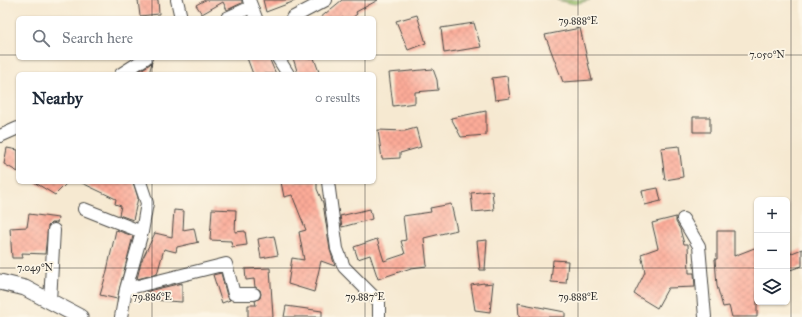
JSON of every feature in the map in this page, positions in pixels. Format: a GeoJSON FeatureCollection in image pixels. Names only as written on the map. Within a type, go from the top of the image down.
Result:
{"type":"FeatureCollection","features":[{"type":"Feature","properties":{"kind":"street"},"geometry":{"type":"LineString","coordinates":[[177,0],[181,16]]}},
{"type":"Feature","properties":{"kind":"street"},"geometry":{"type":"LineString","coordinates":[[296,16],[326,0]]}},
{"type":"Feature","properties":{"kind":"street"},"geometry":{"type":"LineString","coordinates":[[232,16],[252,8]]}},
{"type":"Feature","properties":{"kind":"street"},"geometry":{"type":"LineString","coordinates":[[125,72],[143,60]]}},
{"type":"Feature","properties":{"kind":"street"},"geometry":{"type":"LineString","coordinates":[[279,60],[287,72]]}},
{"type":"Feature","properties":{"kind":"street"},"geometry":{"type":"LineString","coordinates":[[0,136],[16,129]]}},
{"type":"Feature","properties":{"kind":"street"},"geometry":{"type":"LineString","coordinates":[[121,317],[126,289],[142,232],[147,203],[141,184]]}},
{"type":"Feature","properties":{"kind":"street"},"geometry":{"type":"LineString","coordinates":[[328,184],[337,250],[344,267],[379,302],[379,317]]}},
{"type":"Feature","properties":{"kind":"street"},"geometry":{"type":"LineString","coordinates":[[84,209],[142,232]]}},
{"type":"Feature","properties":{"kind":"street"},"geometry":{"type":"LineString","coordinates":[[683,219],[699,246],[705,317]]}},
{"type":"Feature","properties":{"kind":"street"},"geometry":{"type":"LineString","coordinates":[[50,301],[54,230]]}},
{"type":"Feature","properties":{"kind":"street"},"geometry":{"type":"LineString","coordinates":[[126,289],[226,264],[234,294],[254,294]]}},
{"type":"Feature","properties":{"kind":"street"},"geometry":{"type":"LineString","coordinates":[[0,282],[25,288],[80,317]]}},
{"type":"Feature","properties":{"kind":"green space"},"geometry":{"type":"Polygon","coordinates":[[[557,0],[590,0],[575,4],[557,0]]]}},
{"type":"Feature","properties":{"kind":"building"},"geometry":{"type":"Polygon","coordinates":[[[138,0],[158,0],[159,14],[140,16],[138,0]]]}},
{"type":"Feature","properties":{"kind":"building"},"geometry":{"type":"Polygon","coordinates":[[[205,0],[242,0],[242,3],[227,10],[223,2],[202,14],[196,5],[205,0]]]}},
{"type":"Feature","properties":{"kind":"building"},"geometry":{"type":"Polygon","coordinates":[[[263,0],[295,0],[295,1],[266,12],[263,0]]]}},
{"type":"Feature","properties":{"kind":"building"},"geometry":{"type":"Polygon","coordinates":[[[342,0],[378,0],[356,12],[357,14],[354,16],[322,16],[342,0]]]}},
{"type":"Feature","properties":{"kind":"building"},"geometry":{"type":"Polygon","coordinates":[[[417,15],[426,43],[408,50],[396,21],[417,15]]]}},
{"type":"Feature","properties":{"kind":"building"},"geometry":{"type":"Polygon","coordinates":[[[474,23],[481,47],[444,53],[441,28],[474,23]]]}},
{"type":"Feature","properties":{"kind":"building"},"geometry":{"type":"Polygon","coordinates":[[[580,28],[592,80],[563,82],[545,35],[580,28]]]}},
{"type":"Feature","properties":{"kind":"building"},"geometry":{"type":"Polygon","coordinates":[[[248,60],[270,60],[275,72],[252,72],[248,60]]]}},
{"type":"Feature","properties":{"kind":"building"},"geometry":{"type":"Polygon","coordinates":[[[294,60],[315,60],[319,72],[297,72],[294,60]]]}},
{"type":"Feature","properties":{"kind":"building"},"geometry":{"type":"Polygon","coordinates":[[[152,62],[150,72],[138,72],[152,62]]]}},
{"type":"Feature","properties":{"kind":"building"},"geometry":{"type":"Polygon","coordinates":[[[433,69],[437,80],[438,90],[415,92],[415,103],[393,106],[389,73],[433,69]]]}},
{"type":"Feature","properties":{"kind":"building"},"geometry":{"type":"Polygon","coordinates":[[[507,76],[510,98],[495,100],[492,78],[507,76]]]}},
{"type":"Feature","properties":{"kind":"building"},"geometry":{"type":"Polygon","coordinates":[[[486,111],[486,135],[461,137],[451,118],[486,111]]]}},
{"type":"Feature","properties":{"kind":"building"},"geometry":{"type":"Polygon","coordinates":[[[693,117],[710,117],[710,132],[693,132],[693,117]]]}},
{"type":"Feature","properties":{"kind":"building"},"geometry":{"type":"Polygon","coordinates":[[[416,128],[421,147],[400,153],[400,158],[382,159],[378,130],[405,131],[416,128]]]}},
{"type":"Feature","properties":{"kind":"building"},"geometry":{"type":"Polygon","coordinates":[[[679,146],[683,177],[665,180],[661,148],[679,146]]]}},
{"type":"Feature","properties":{"kind":"building"},"geometry":{"type":"Polygon","coordinates":[[[7,148],[16,150],[16,171],[4,164],[7,148]]]}},
{"type":"Feature","properties":{"kind":"building"},"geometry":{"type":"Polygon","coordinates":[[[37,184],[66,184],[55,195],[37,184]]]}},
{"type":"Feature","properties":{"kind":"building"},"geometry":{"type":"Polygon","coordinates":[[[84,184],[134,184],[138,198],[133,220],[119,215],[121,206],[115,204],[116,199],[84,184]]]}},
{"type":"Feature","properties":{"kind":"building"},"geometry":{"type":"Polygon","coordinates":[[[281,184],[317,184],[317,189],[323,203],[330,250],[335,266],[321,261],[314,292],[288,284],[292,258],[304,260],[299,232],[306,230],[292,195],[284,197],[281,184]]]}},
{"type":"Feature","properties":{"kind":"building"},"geometry":{"type":"Polygon","coordinates":[[[658,188],[661,201],[645,205],[642,191],[658,188]]]}},
{"type":"Feature","properties":{"kind":"building"},"geometry":{"type":"Polygon","coordinates":[[[492,191],[494,210],[473,212],[471,193],[492,191]]]}},
{"type":"Feature","properties":{"kind":"building"},"geometry":{"type":"Polygon","coordinates":[[[451,204],[457,230],[424,238],[427,266],[411,268],[378,279],[370,255],[358,259],[354,247],[377,239],[384,261],[405,254],[401,241],[406,240],[403,216],[431,212],[430,208],[451,204]]]}},
{"type":"Feature","properties":{"kind":"building"},"geometry":{"type":"Polygon","coordinates":[[[212,209],[236,210],[235,232],[245,231],[247,245],[232,247],[231,241],[210,240],[212,209]]]}},
{"type":"Feature","properties":{"kind":"building"},"geometry":{"type":"Polygon","coordinates":[[[370,209],[372,219],[342,227],[340,216],[370,209]]]}},
{"type":"Feature","properties":{"kind":"building"},"geometry":{"type":"Polygon","coordinates":[[[174,210],[184,211],[183,230],[194,228],[197,242],[199,242],[177,247],[176,252],[164,249],[157,274],[137,279],[141,262],[155,233],[172,237],[174,210]]]}},
{"type":"Feature","properties":{"kind":"building"},"geometry":{"type":"Polygon","coordinates":[[[29,214],[58,218],[57,223],[51,223],[48,226],[45,254],[22,253],[23,258],[12,258],[10,228],[27,227],[29,214]]]}},
{"type":"Feature","properties":{"kind":"building"},"geometry":{"type":"Polygon","coordinates":[[[676,217],[676,222],[680,229],[684,244],[688,244],[689,273],[694,273],[695,287],[668,288],[657,308],[634,294],[645,272],[641,254],[658,248],[652,223],[676,217]]]}},
{"type":"Feature","properties":{"kind":"building"},"geometry":{"type":"Polygon","coordinates":[[[116,230],[133,236],[117,299],[100,295],[116,230]]]}},
{"type":"Feature","properties":{"kind":"building"},"geometry":{"type":"Polygon","coordinates":[[[717,231],[734,231],[734,256],[754,248],[754,305],[757,305],[757,317],[732,317],[729,306],[723,307],[717,286],[715,259],[717,259],[717,231]]]}},
{"type":"Feature","properties":{"kind":"building"},"geometry":{"type":"Polygon","coordinates":[[[274,236],[278,255],[261,258],[258,239],[274,236]]]}},
{"type":"Feature","properties":{"kind":"building"},"geometry":{"type":"Polygon","coordinates":[[[487,240],[485,270],[480,270],[477,241],[487,240]]]}},
{"type":"Feature","properties":{"kind":"building"},"geometry":{"type":"Polygon","coordinates":[[[802,249],[802,266],[790,270],[790,254],[802,249]]]}},
{"type":"Feature","properties":{"kind":"building"},"geometry":{"type":"Polygon","coordinates":[[[553,260],[568,261],[566,283],[551,282],[553,260]]]}},
{"type":"Feature","properties":{"kind":"building"},"geometry":{"type":"Polygon","coordinates":[[[270,268],[273,317],[248,317],[248,305],[256,305],[255,301],[260,298],[261,294],[260,290],[255,287],[254,279],[246,280],[245,269],[270,268]]]}},
{"type":"Feature","properties":{"kind":"building"},"geometry":{"type":"Polygon","coordinates":[[[221,273],[227,296],[230,300],[222,303],[213,275],[221,273]]]}},
{"type":"Feature","properties":{"kind":"building"},"geometry":{"type":"Polygon","coordinates":[[[182,283],[182,302],[152,300],[152,293],[144,292],[182,283]]]}},
{"type":"Feature","properties":{"kind":"building"},"geometry":{"type":"Polygon","coordinates":[[[493,283],[490,312],[475,310],[471,285],[493,283]]]}},
{"type":"Feature","properties":{"kind":"building"},"geometry":{"type":"Polygon","coordinates":[[[518,303],[565,312],[565,317],[519,317],[518,303]]]}},
{"type":"Feature","properties":{"kind":"building"},"geometry":{"type":"Polygon","coordinates":[[[286,306],[322,311],[322,317],[284,317],[286,306]]]}}]}
